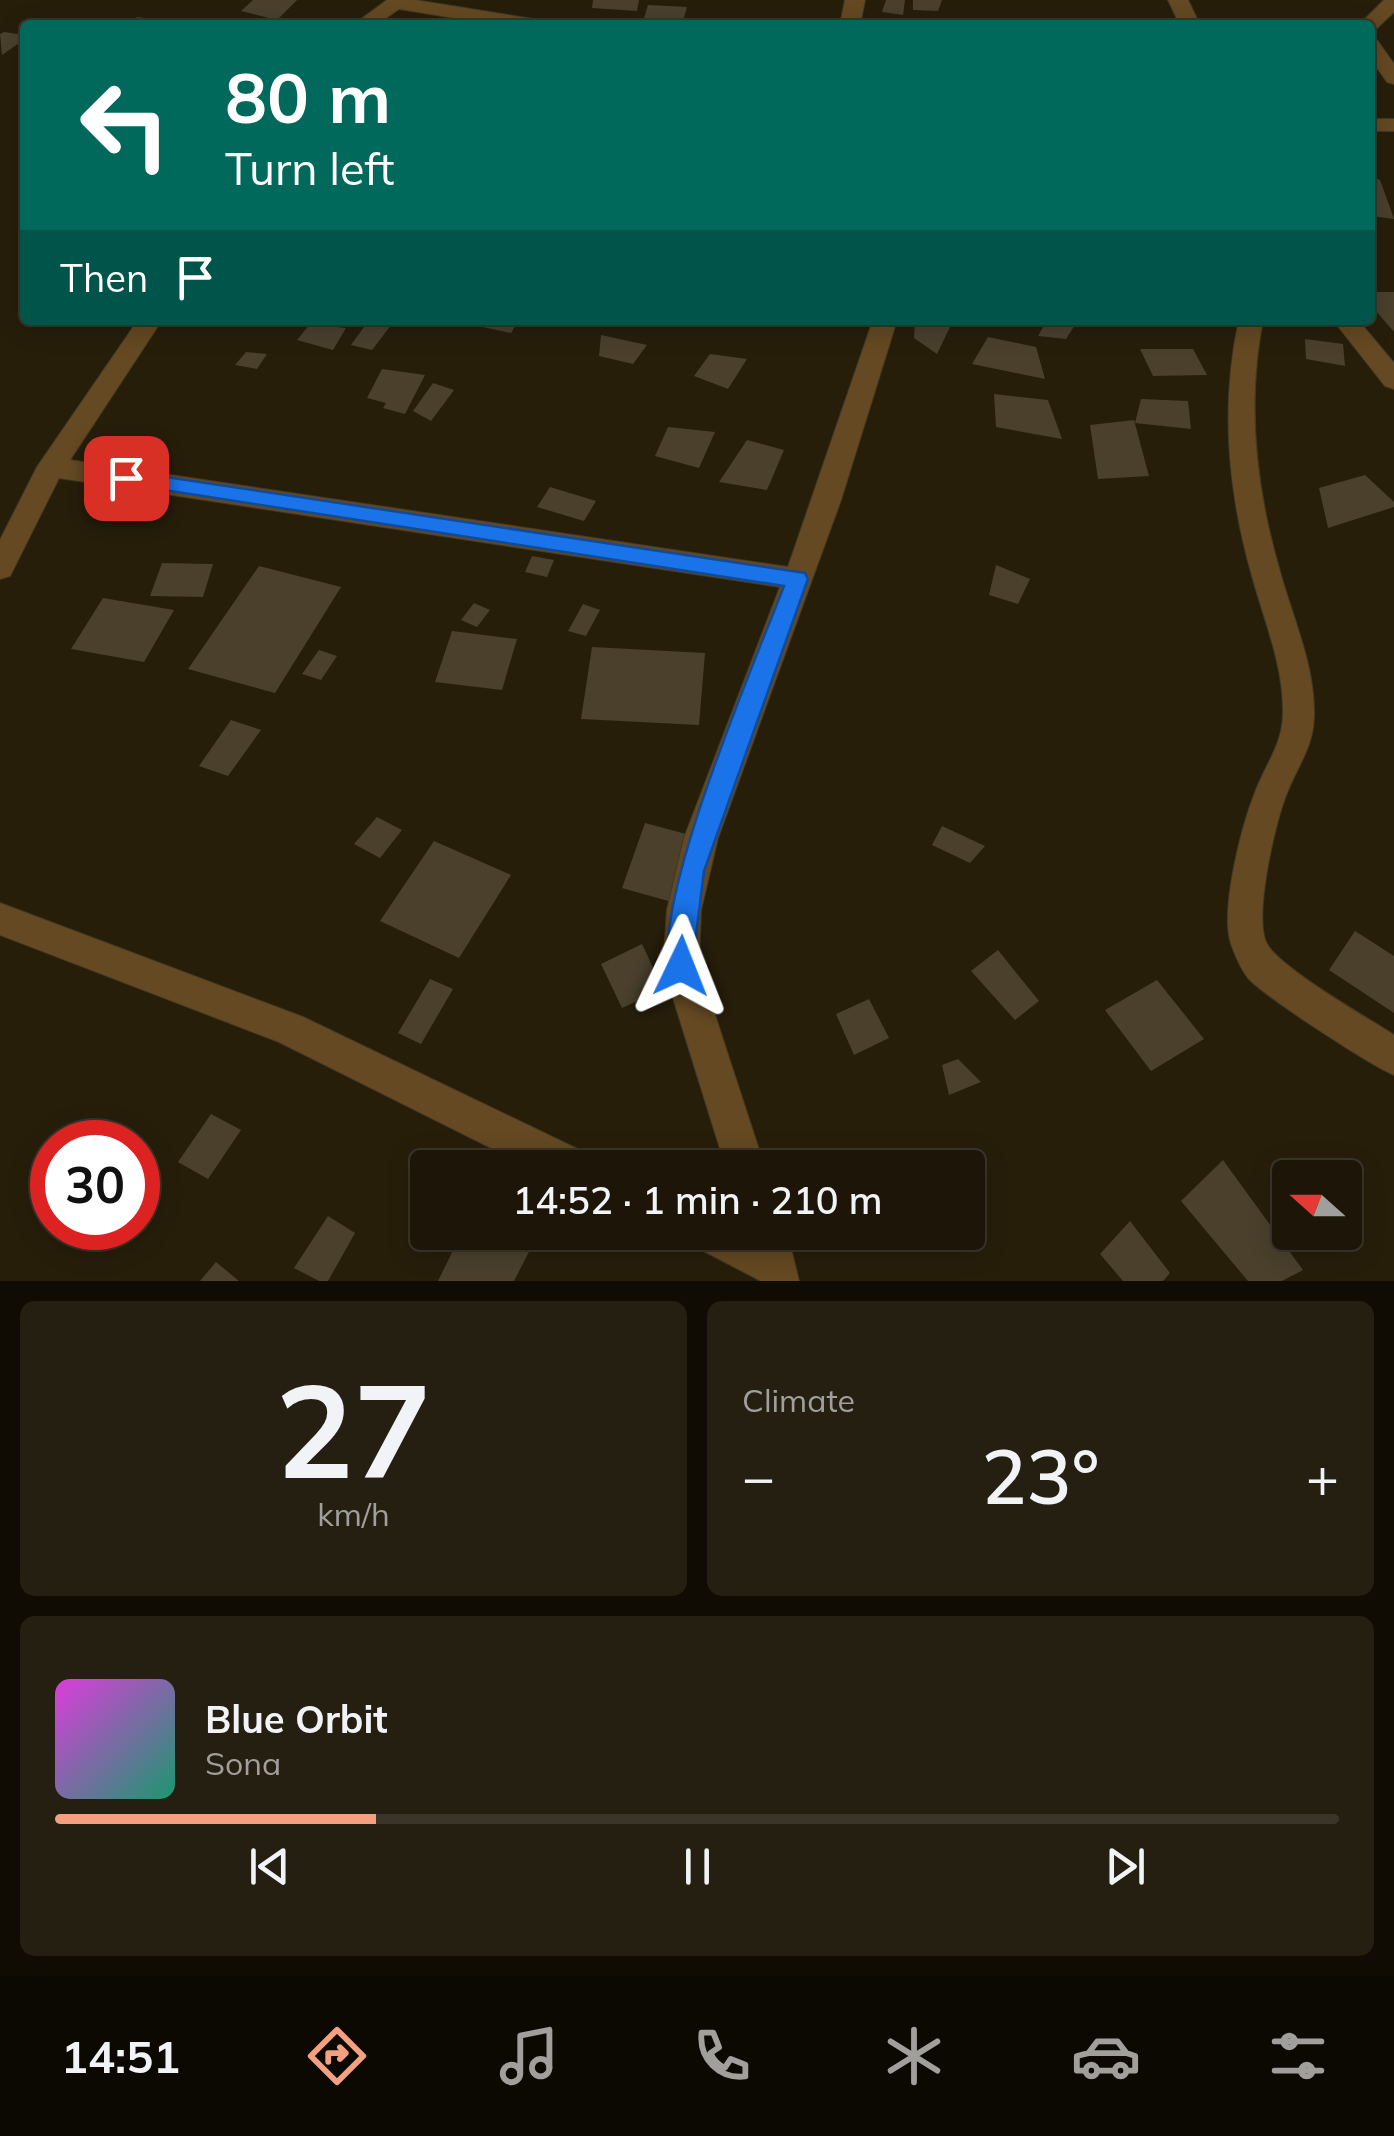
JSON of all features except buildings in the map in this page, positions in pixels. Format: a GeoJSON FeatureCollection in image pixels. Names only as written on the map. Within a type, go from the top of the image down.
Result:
{"type":"FeatureCollection","features":[{"type":"Feature","properties":{"kind":"street"},"geometry":{"type":"LineString","coordinates":[[370,20],[399,1],[506,20]]}},
{"type":"Feature","properties":{"kind":"street"},"geometry":{"type":"LineString","coordinates":[[1375,20],[1394,1]]}},
{"type":"Feature","properties":{"kind":"street"},"geometry":{"type":"LineString","coordinates":[[1375,51],[1394,78]]}},
{"type":"Feature","properties":{"kind":"street"},"geometry":{"type":"LineString","coordinates":[[0,568],[51,467],[147,325]]}},
{"type":"Feature","properties":{"kind":"street"},"geometry":{"type":"LineString","coordinates":[[740,1150],[681,966],[680,936],[691,871],[827,500],[883,325]]}},
{"type":"Feature","properties":{"kind":"street"},"geometry":{"type":"LineString","coordinates":[[1250,325],[1242,357],[1243,458],[1264,566],[1294,672],[1298,732],[1292,755],[1266,804],[1244,925],[1250,952],[1262,968],[1394,1057]]}},
{"type":"Feature","properties":{"kind":"street"},"geometry":{"type":"LineString","coordinates":[[1349,325],[1394,380]]}},
{"type":"Feature","properties":{"kind":"street"},"geometry":{"type":"LineString","coordinates":[[51,467],[797,579]]}},
{"type":"Feature","properties":{"kind":"street"},"geometry":{"type":"LineString","coordinates":[[0,919],[290,1029],[537,1150]]}},
{"type":"Feature","properties":{"kind":"street"},"geometry":{"type":"LineString","coordinates":[[751,1250],[775,1260]]}},
{"type":"Feature","properties":{"kind":"route"},"geometry":{"type":"LineString","coordinates":[[126,478],[797,579],[691,871],[680,936],[681,966]]}}]}
